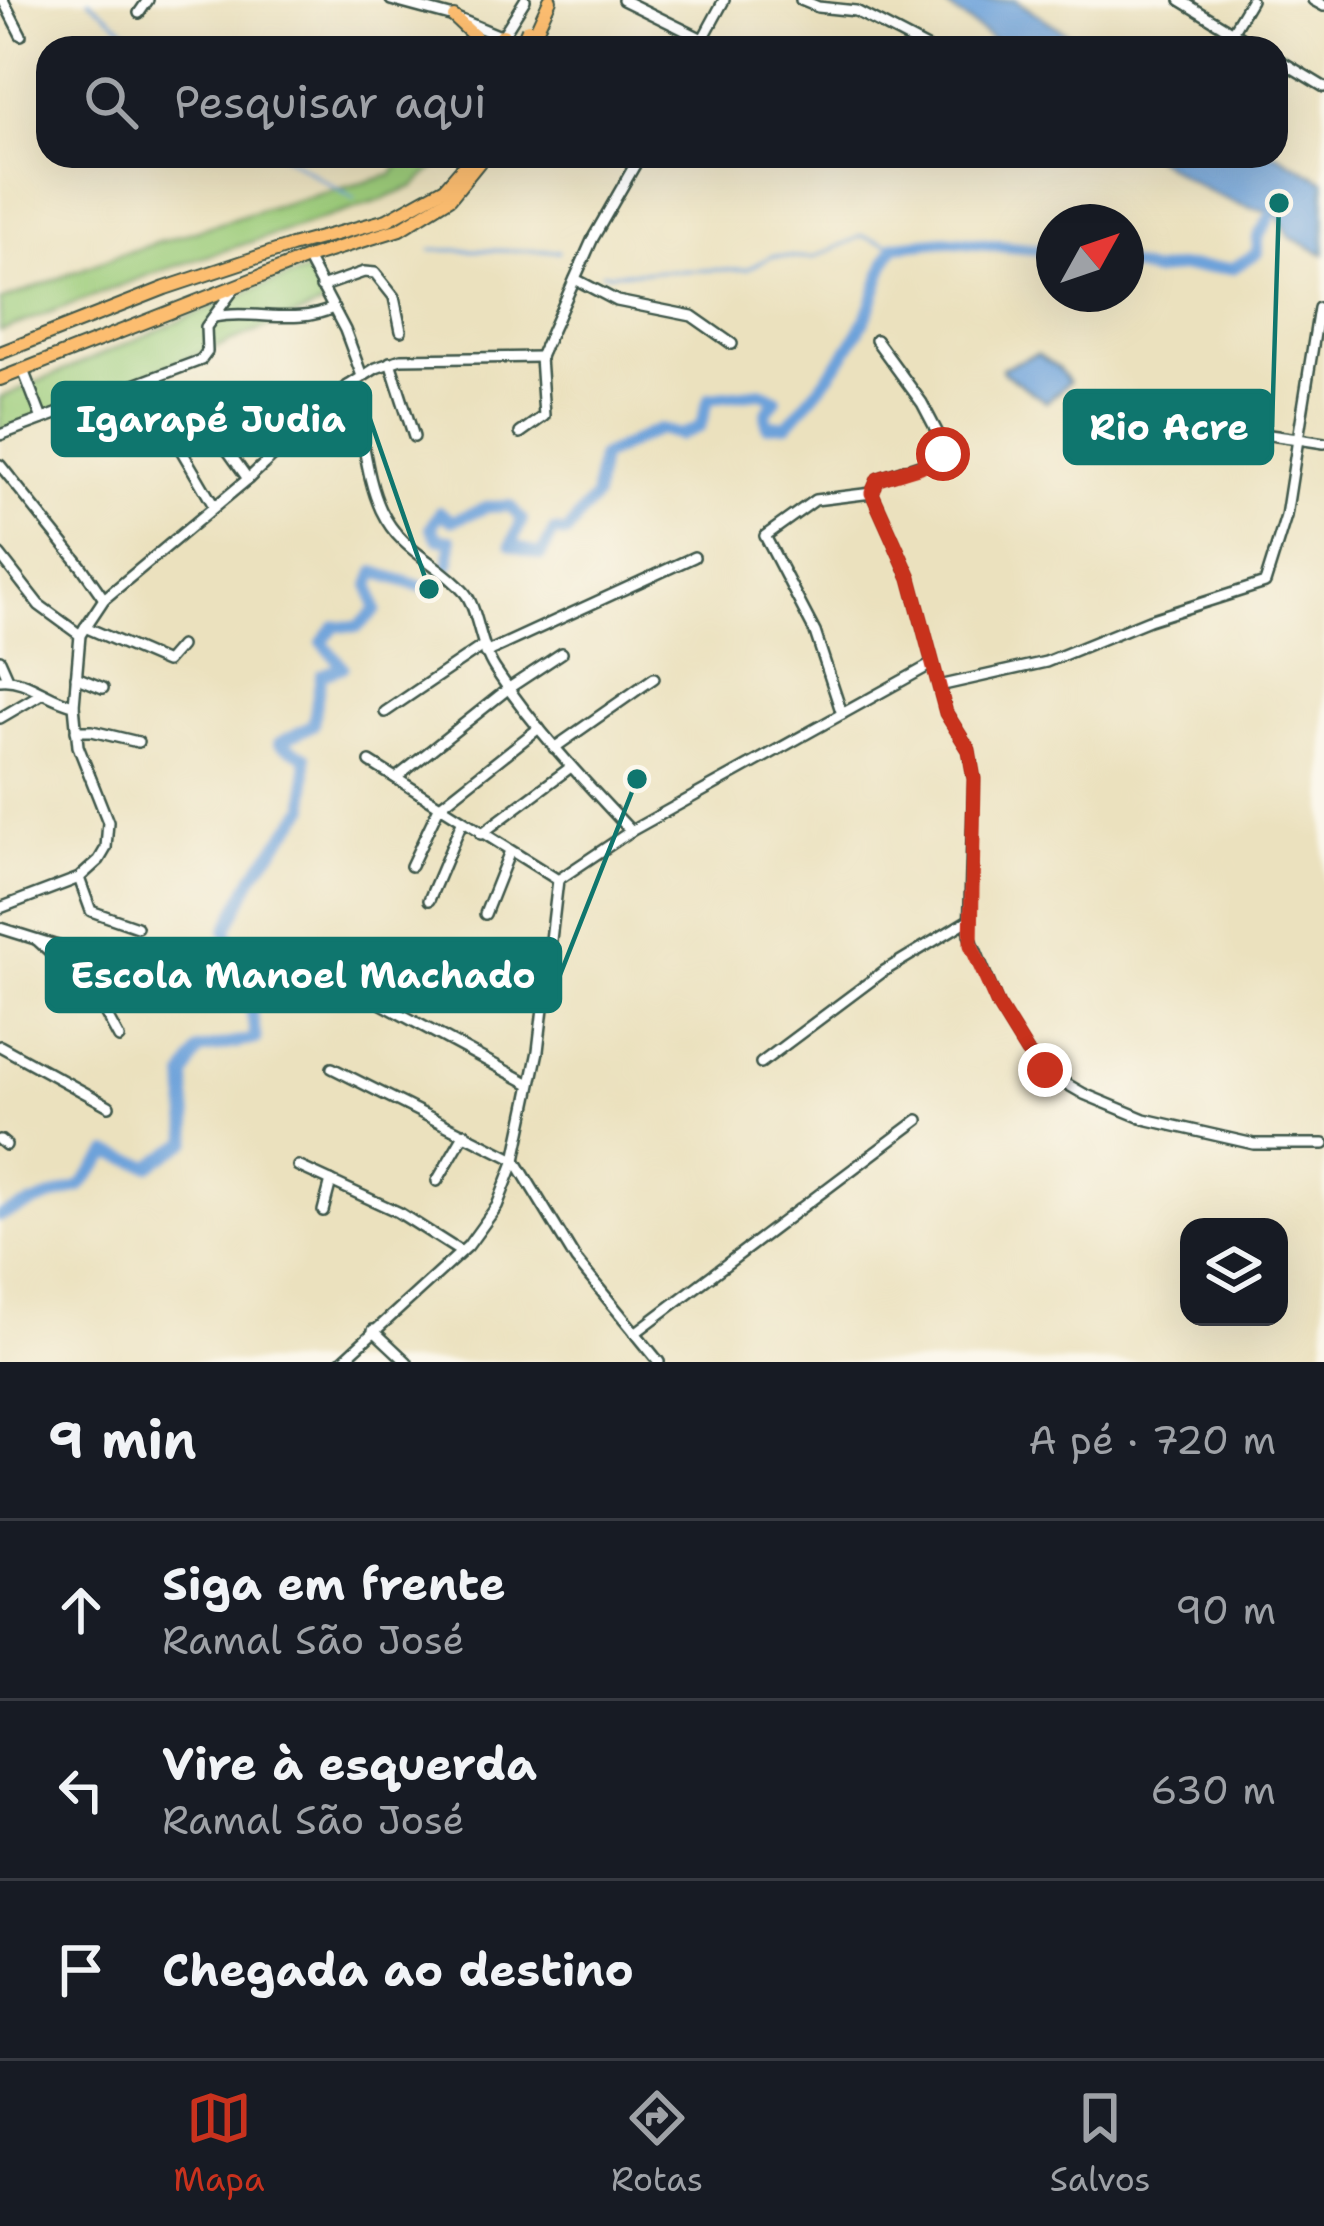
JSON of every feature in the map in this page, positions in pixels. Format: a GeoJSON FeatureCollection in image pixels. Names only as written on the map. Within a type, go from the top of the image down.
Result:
{"type":"FeatureCollection","features":[{"type":"Feature","properties":{"kind":"main road"},"geometry":{"type":"LineString","coordinates":[[529,36],[540,0]]}},
{"type":"Feature","properties":{"kind":"main road"},"geometry":{"type":"LineString","coordinates":[[531,30],[550,0]]}},
{"type":"Feature","properties":{"kind":"main road"},"geometry":{"type":"LineString","coordinates":[[454,17],[475,36]]}},
{"type":"Feature","properties":{"kind":"main road"},"geometry":{"type":"LineString","coordinates":[[0,353],[270,253],[387,220],[445,188],[462,168]]}},
{"type":"Feature","properties":{"kind":"main road"},"geometry":{"type":"LineString","coordinates":[[0,379],[308,258],[380,237],[430,213],[475,168]]}},
{"type":"Feature","properties":{"kind":"main road"},"geometry":{"type":"LineString","coordinates":[[57,330],[65,342],[64,355]]}},
{"type":"Feature","properties":{"kind":"street"},"geometry":{"type":"LineString","coordinates":[[3,0],[21,35]]}},
{"type":"Feature","properties":{"kind":"street"},"geometry":{"type":"LineString","coordinates":[[140,13],[148,0]]}},
{"type":"Feature","properties":{"kind":"street"},"geometry":{"type":"LineString","coordinates":[[392,0],[503,35],[524,0]]}},
{"type":"Feature","properties":{"kind":"street"},"geometry":{"type":"LineString","coordinates":[[440,12],[447,0]]}},
{"type":"Feature","properties":{"kind":"street"},"geometry":{"type":"LineString","coordinates":[[622,0],[686,36]]}},
{"type":"Feature","properties":{"kind":"street"},"geometry":{"type":"LineString","coordinates":[[704,36],[724,0]]}},
{"type":"Feature","properties":{"kind":"street"},"geometry":{"type":"LineString","coordinates":[[801,0],[856,11],[904,36]]}},
{"type":"Feature","properties":{"kind":"street"},"geometry":{"type":"LineString","coordinates":[[1180,0],[1239,36]]}},
{"type":"Feature","properties":{"kind":"street"},"geometry":{"type":"LineString","coordinates":[[1232,32],[1251,0]]}},
{"type":"Feature","properties":{"kind":"street"},"geometry":{"type":"LineString","coordinates":[[1314,0],[1324,6]]}},
{"type":"Feature","properties":{"kind":"street"},"geometry":{"type":"LineString","coordinates":[[1288,65],[1324,87]]}},
{"type":"Feature","properties":{"kind":"street"},"geometry":{"type":"LineString","coordinates":[[520,433],[544,416],[540,357],[593,238],[633,168]]}},
{"type":"Feature","properties":{"kind":"street"},"geometry":{"type":"LineString","coordinates":[[308,258],[362,376]]}},
{"type":"Feature","properties":{"kind":"street"},"geometry":{"type":"LineString","coordinates":[[321,287],[364,272],[377,274],[392,294],[401,331]]}},
{"type":"Feature","properties":{"kind":"street"},"geometry":{"type":"LineString","coordinates":[[575,279],[617,302],[692,316],[732,344]]}},
{"type":"Feature","properties":{"kind":"street"},"geometry":{"type":"LineString","coordinates":[[0,435],[201,360],[208,352],[206,327],[236,286]]}},
{"type":"Feature","properties":{"kind":"street"},"geometry":{"type":"LineString","coordinates":[[214,316],[239,311],[308,318],[333,308]]}},
{"type":"Feature","properties":{"kind":"street"},"geometry":{"type":"LineString","coordinates":[[939,686],[1046,662],[1149,620],[1265,583],[1286,516],[1318,308]]}},
{"type":"Feature","properties":{"kind":"street"},"geometry":{"type":"LineString","coordinates":[[877,340],[922,404],[944,446],[940,458],[883,477],[874,483],[872,493],[910,578],[946,713],[969,750],[974,779],[971,945],[998,1005],[1027,1052],[1045,1070],[1108,1106],[1254,1144],[1324,1144]]}},
{"type":"Feature","properties":{"kind":"street"},"geometry":{"type":"LineString","coordinates":[[0,908],[79,878],[99,860],[109,836],[108,822],[85,767],[74,705],[82,631],[104,599],[362,376],[390,362],[540,357]]}},
{"type":"Feature","properties":{"kind":"street"},"geometry":{"type":"LineString","coordinates":[[390,362],[414,437]]}},
{"type":"Feature","properties":{"kind":"street"},"geometry":{"type":"LineString","coordinates":[[23,370],[42,419]]}},
{"type":"Feature","properties":{"kind":"street"},"geometry":{"type":"LineString","coordinates":[[349,386],[376,499],[399,540],[457,585],[471,602],[483,650],[509,688],[554,748],[631,831]]}},
{"type":"Feature","properties":{"kind":"street"},"geometry":{"type":"LineString","coordinates":[[1164,420],[1324,443]]}},
{"type":"Feature","properties":{"kind":"street"},"geometry":{"type":"LineString","coordinates":[[215,433],[248,479]]}},
{"type":"Feature","properties":{"kind":"street"},"geometry":{"type":"LineString","coordinates":[[175,438],[214,506]]}},
{"type":"Feature","properties":{"kind":"street"},"geometry":{"type":"LineString","coordinates":[[0,465],[104,599]]}},
{"type":"Feature","properties":{"kind":"street"},"geometry":{"type":"LineString","coordinates":[[842,714],[815,632],[766,534],[824,497],[872,493]]}},
{"type":"Feature","properties":{"kind":"street"},"geometry":{"type":"LineString","coordinates":[[0,555],[38,605],[82,631],[166,662],[180,646]]}},
{"type":"Feature","properties":{"kind":"street"},"geometry":{"type":"LineString","coordinates":[[385,712],[483,650],[694,556]]}},
{"type":"Feature","properties":{"kind":"street"},"geometry":{"type":"LineString","coordinates":[[396,778],[509,688],[562,653]]}},
{"type":"Feature","properties":{"kind":"street"},"geometry":{"type":"LineString","coordinates":[[0,660],[4,679],[19,680],[41,694],[74,705]]}},
{"type":"Feature","properties":{"kind":"street"},"geometry":{"type":"LineString","coordinates":[[341,1362],[461,1252],[491,1218],[515,1160],[538,1051],[558,880],[631,831],[932,664]]}},
{"type":"Feature","properties":{"kind":"street"},"geometry":{"type":"LineString","coordinates":[[76,677],[103,688]]}},
{"type":"Feature","properties":{"kind":"street"},"geometry":{"type":"LineString","coordinates":[[554,748],[654,678]]}},
{"type":"Feature","properties":{"kind":"street"},"geometry":{"type":"LineString","coordinates":[[0,718],[41,694]]}},
{"type":"Feature","properties":{"kind":"street"},"geometry":{"type":"LineString","coordinates":[[411,866],[440,807],[539,728]]}},
{"type":"Feature","properties":{"kind":"street"},"geometry":{"type":"LineString","coordinates":[[76,731],[92,730],[138,742]]}},
{"type":"Feature","properties":{"kind":"street"},"geometry":{"type":"LineString","coordinates":[[370,762],[558,880]]}},
{"type":"Feature","properties":{"kind":"street"},"geometry":{"type":"LineString","coordinates":[[481,833],[571,767]]}},
{"type":"Feature","properties":{"kind":"street"},"geometry":{"type":"LineString","coordinates":[[429,901],[462,822]]}},
{"type":"Feature","properties":{"kind":"street"},"geometry":{"type":"LineString","coordinates":[[484,914],[510,851]]}},
{"type":"Feature","properties":{"kind":"street"},"geometry":{"type":"LineString","coordinates":[[79,878],[88,908],[137,927]]}},
{"type":"Feature","properties":{"kind":"street"},"geometry":{"type":"LineString","coordinates":[[761,1063],[884,971],[970,919]]}},
{"type":"Feature","properties":{"kind":"street"},"geometry":{"type":"LineString","coordinates":[[0,928],[138,971]]}},
{"type":"Feature","properties":{"kind":"street"},"geometry":{"type":"LineString","coordinates":[[37,940],[94,992],[119,1038]]}},
{"type":"Feature","properties":{"kind":"street"},"geometry":{"type":"LineString","coordinates":[[475,950],[547,976]]}},
{"type":"Feature","properties":{"kind":"street"},"geometry":{"type":"LineString","coordinates":[[382,1004],[530,1084]]}},
{"type":"Feature","properties":{"kind":"street"},"geometry":{"type":"LineString","coordinates":[[0,1046],[109,1106]]}},
{"type":"Feature","properties":{"kind":"street"},"geometry":{"type":"LineString","coordinates":[[332,1068],[515,1160],[576,1260],[659,1362]]}},
{"type":"Feature","properties":{"kind":"street"},"geometry":{"type":"LineString","coordinates":[[634,1333],[918,1120]]}},
{"type":"Feature","properties":{"kind":"street"},"geometry":{"type":"LineString","coordinates":[[437,1181],[465,1133]]}},
{"type":"Feature","properties":{"kind":"street"},"geometry":{"type":"LineString","coordinates":[[298,1166],[398,1212],[461,1252]]}},
{"type":"Feature","properties":{"kind":"street"},"geometry":{"type":"LineString","coordinates":[[323,1211],[331,1181]]}},
{"type":"Feature","properties":{"kind":"street"},"geometry":{"type":"LineString","coordinates":[[373,1330],[407,1362]]}},
{"type":"Feature","properties":{"kind":"green space"},"geometry":{"type":"Polygon","coordinates":[[[397,168],[434,168],[414,186],[384,199],[151,274],[0,331],[0,301],[119,255],[392,175],[397,168]]]}},
{"type":"Feature","properties":{"kind":"green space"},"geometry":{"type":"Polygon","coordinates":[[[308,271],[326,304],[0,432],[0,398],[259,287],[308,271]]]}},
{"type":"Feature","properties":{"kind":"water"},"geometry":{"type":"Polygon","coordinates":[[[938,0],[1015,0],[1071,36],[988,36],[938,0]]]}},
{"type":"Feature","properties":{"kind":"water"},"geometry":{"type":"Polygon","coordinates":[[[1288,161],[1324,181],[1324,254],[1290,237],[1276,213],[1243,205],[1171,168],[1288,168],[1288,161]]]}},
{"type":"Feature","properties":{"kind":"water"},"geometry":{"type":"Polygon","coordinates":[[[1037,354],[1069,382],[1046,402],[1002,368],[1037,354]]]}},
{"type":"Feature","properties":{"kind":"waterway"},"geometry":{"type":"LineString","coordinates":[[89,0],[133,36]]}},
{"type":"Feature","properties":{"kind":"waterway"},"geometry":{"type":"LineString","coordinates":[[304,168],[354,199]]}},
{"type":"Feature","properties":{"kind":"waterway"},"geometry":{"type":"LineString","coordinates":[[1144,269],[1233,268],[1257,253],[1258,237],[1270,217]]}},
{"type":"Feature","properties":{"kind":"waterway"},"geometry":{"type":"LineString","coordinates":[[602,273],[747,269],[772,256],[813,258],[862,236],[895,246]]}},
{"type":"Feature","properties":{"kind":"waterway"},"geometry":{"type":"LineString","coordinates":[[0,1216],[80,1186],[109,1153],[150,1166],[188,1141],[185,1076],[199,1050],[256,1039],[247,986],[226,931],[253,876],[306,807],[306,757],[279,743],[313,725],[321,675],[343,667],[322,642],[335,626],[358,627],[376,610],[370,585],[375,572],[429,589],[450,563],[451,540],[438,539],[431,528],[440,512],[452,521],[488,507],[510,506],[522,520],[511,545],[541,555],[554,531],[566,533],[595,497],[601,457],[659,429],[680,435],[700,427],[709,398],[761,392],[776,399],[766,413],[767,426],[787,425],[850,346],[895,246],[944,241],[1036,249]]}},
{"type":"Feature","properties":{"kind":"waterway"},"geometry":{"type":"LineString","coordinates":[[431,250],[559,251]]}},
{"type":"Feature","properties":{"kind":"place","name":"Rio Acre"},"geometry":{"type":"Point","coordinates":[1279,203]}},
{"type":"Feature","properties":{"kind":"place","name":"Igarapé Judia"},"geometry":{"type":"Point","coordinates":[429,589]}},
{"type":"Feature","properties":{"kind":"place","name":"Escola Manoel Machado"},"geometry":{"type":"Point","coordinates":[637,779]}},
{"type":"Feature","properties":{"kind":"route"},"geometry":{"type":"LineString","coordinates":[[943,454],[878,479],[872,493],[910,578],[946,713],[969,750],[974,779],[971,945],[998,1005],[1027,1052],[1045,1070]]}}]}
